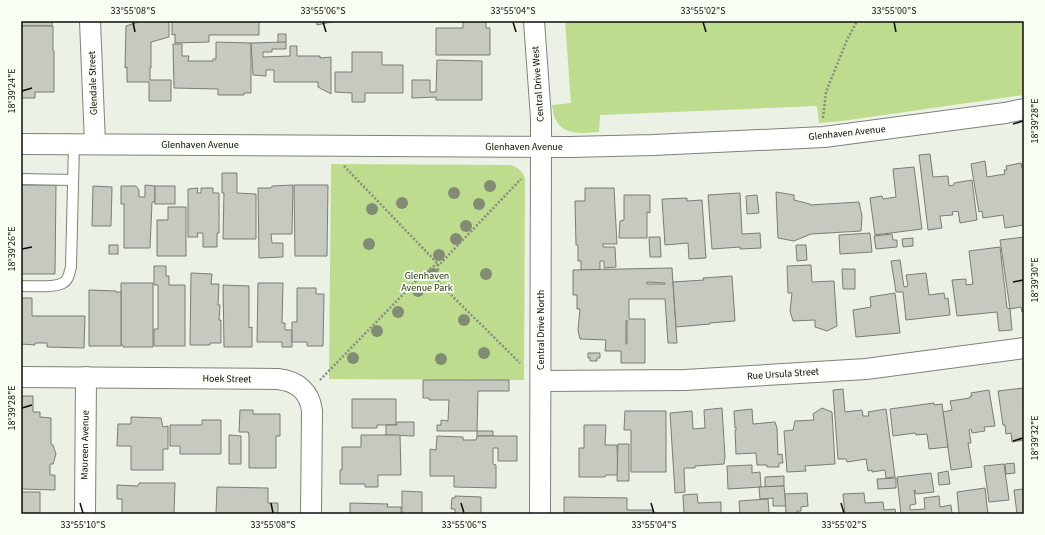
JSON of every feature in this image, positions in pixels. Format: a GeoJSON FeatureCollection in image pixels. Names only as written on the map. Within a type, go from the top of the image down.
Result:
{"type":"FeatureCollection","features":[{"type":"Feature","properties":{"kind":"street","name":"Glendale Street"},"geometry":{"type":"LineString","coordinates":[[90,21],[95,144]]}},
{"type":"Feature","properties":{"kind":"street","name":"Central Drive West"},"geometry":{"type":"LineString","coordinates":[[534,21],[541,118],[541,147]]}},
{"type":"Feature","properties":{"kind":"street","name":"Glenhaven Avenue"},"geometry":{"type":"LineString","coordinates":[[21,144],[541,147],[653,145],[824,137],[1024,109]]}},
{"type":"Feature","properties":{"kind":"street","name":"Central Drive North"},"geometry":{"type":"LineString","coordinates":[[540,514],[541,147]]}},
{"type":"Feature","properties":{"kind":"street","name":"Rue Ursula Street"},"geometry":{"type":"LineString","coordinates":[[541,373],[686,380],[851,370],[1024,348]]}},
{"type":"Feature","properties":{"kind":"street","name":"Hoek Street"},"geometry":{"type":"LineString","coordinates":[[21,377],[278,379],[294,383],[306,392]]}},
{"type":"Feature","properties":{"kind":"street","name":"Maureen Avenue"},"geometry":{"type":"LineString","coordinates":[[85,514],[86,377]]}},
{"type":"Feature","properties":{"kind":"street"},"geometry":{"type":"LineString","coordinates":[[306,392],[312,411],[311,514]]}},
{"type":"Feature","properties":{"kind":"lane"},"geometry":{"type":"LineString","coordinates":[[21,286],[57,285],[63,283],[68,277],[71,266],[74,144]]}},
{"type":"Feature","properties":{"kind":"lane"},"geometry":{"type":"LineString","coordinates":[[21,179],[72,180]]}},
{"type":"Feature","properties":{"kind":"path"},"geometry":{"type":"LineString","coordinates":[[824,137],[822,122],[826,92],[857,21]]}},
{"type":"Feature","properties":{"kind":"path"},"geometry":{"type":"LineString","coordinates":[[339,166],[345,166],[438,264],[438,282],[521,364],[541,373]]}},
{"type":"Feature","properties":{"kind":"path"},"geometry":{"type":"LineString","coordinates":[[306,392],[315,386],[417,280],[435,265],[441,263],[522,179],[541,179]]}},
{"type":"Feature","properties":{"kind":"green space"},"geometry":{"type":"Polygon","coordinates":[[[565,21],[1024,21],[1024,95],[819,123],[817,106],[600,115],[599,132],[574,132],[564,129],[559,125],[554,117],[552,105],[571,103],[565,21]]]}},
{"type":"Feature","properties":{"kind":"green space","name":"Glenhaven Avenue Park"},"geometry":{"type":"Polygon","coordinates":[[[331,164],[510,165],[521,171],[525,178],[524,380],[329,379],[331,164]]]}},
{"type":"Feature","properties":{"kind":"building"},"geometry":{"type":"Polygon","coordinates":[[[21,21],[52,21],[52,26],[21,26],[21,21]]]}},
{"type":"Feature","properties":{"kind":"building"},"geometry":{"type":"Polygon","coordinates":[[[142,21],[169,21],[169,37],[151,42],[150,80],[171,80],[171,101],[149,101],[149,82],[127,82],[127,67],[125,68],[126,26],[142,21]]]}},
{"type":"Feature","properties":{"kind":"building"},"geometry":{"type":"Polygon","coordinates":[[[172,21],[259,21],[259,35],[209,35],[209,42],[175,43],[175,34],[172,35],[172,21]]]}},
{"type":"Feature","properties":{"kind":"building"},"geometry":{"type":"Polygon","coordinates":[[[316,21],[336,21],[317,25],[316,21]]]}},
{"type":"Feature","properties":{"kind":"building"},"geometry":{"type":"Polygon","coordinates":[[[463,21],[486,21],[486,28],[490,28],[490,55],[436,55],[436,28],[463,28],[463,21]]]}},
{"type":"Feature","properties":{"kind":"building"},"geometry":{"type":"Polygon","coordinates":[[[21,26],[53,26],[54,92],[35,92],[35,98],[21,98],[21,26]]]}},
{"type":"Feature","properties":{"kind":"building"},"geometry":{"type":"Polygon","coordinates":[[[278,34],[286,34],[286,42],[278,43],[278,34]]]}},
{"type":"Feature","properties":{"kind":"building"},"geometry":{"type":"Polygon","coordinates":[[[216,42],[251,43],[251,93],[244,93],[244,95],[218,95],[218,89],[174,88],[173,44],[182,44],[182,56],[189,56],[188,61],[213,61],[213,59],[216,59],[216,42]]]}},
{"type":"Feature","properties":{"kind":"building"},"geometry":{"type":"Polygon","coordinates":[[[286,42],[286,49],[272,49],[272,52],[263,52],[263,57],[290,56],[290,46],[297,46],[297,56],[320,56],[320,58],[331,57],[331,94],[318,87],[318,82],[274,82],[274,70],[266,70],[266,76],[253,75],[251,43],[286,42]]]}},
{"type":"Feature","properties":{"kind":"building"},"geometry":{"type":"Polygon","coordinates":[[[352,52],[382,52],[382,65],[403,65],[403,93],[365,93],[365,102],[352,102],[352,93],[335,92],[335,72],[352,72],[352,52]]]}},
{"type":"Feature","properties":{"kind":"building"},"geometry":{"type":"Polygon","coordinates":[[[437,60],[482,61],[482,100],[436,100],[436,97],[412,98],[412,80],[430,80],[430,92],[436,92],[437,60]]]}},
{"type":"Feature","properties":{"kind":"building"},"geometry":{"type":"Polygon","coordinates":[[[930,154],[933,177],[948,176],[949,186],[954,185],[954,183],[972,180],[977,220],[960,223],[958,211],[952,212],[953,215],[940,216],[942,228],[928,230],[919,155],[930,154]]]}},
{"type":"Feature","properties":{"kind":"building"},"geometry":{"type":"Polygon","coordinates":[[[985,161],[987,177],[1005,174],[1004,170],[1007,170],[1006,166],[1021,163],[1022,168],[1024,167],[1024,225],[1005,228],[1003,215],[983,218],[982,211],[979,212],[971,164],[985,161]]]}},
{"type":"Feature","properties":{"kind":"building"},"geometry":{"type":"Polygon","coordinates":[[[914,167],[922,229],[875,235],[870,198],[882,196],[883,199],[896,197],[893,169],[914,167]]]}},
{"type":"Feature","properties":{"kind":"building"},"geometry":{"type":"Polygon","coordinates":[[[222,173],[237,173],[237,193],[256,194],[256,239],[223,239],[224,193],[222,193],[222,173]]]}},
{"type":"Feature","properties":{"kind":"building"},"geometry":{"type":"Polygon","coordinates":[[[21,185],[56,185],[55,274],[21,274],[21,185]]]}},
{"type":"Feature","properties":{"kind":"building"},"geometry":{"type":"Polygon","coordinates":[[[145,185],[155,186],[155,202],[152,202],[150,248],[124,248],[124,204],[121,204],[121,186],[136,186],[139,190],[139,197],[145,197],[145,185]]]}},
{"type":"Feature","properties":{"kind":"building"},"geometry":{"type":"Polygon","coordinates":[[[293,185],[292,234],[271,234],[272,243],[283,243],[283,257],[259,258],[258,188],[293,185]]]}},
{"type":"Feature","properties":{"kind":"building"},"geometry":{"type":"Polygon","coordinates":[[[294,185],[328,185],[327,256],[295,256],[294,185]]]}},
{"type":"Feature","properties":{"kind":"building"},"geometry":{"type":"Polygon","coordinates":[[[93,186],[112,187],[111,226],[92,226],[93,186]]]}},
{"type":"Feature","properties":{"kind":"building"},"geometry":{"type":"Polygon","coordinates":[[[155,186],[175,186],[175,204],[155,204],[155,186]]]}},
{"type":"Feature","properties":{"kind":"building"},"geometry":{"type":"Polygon","coordinates":[[[198,188],[197,193],[201,193],[201,188],[213,188],[213,193],[219,193],[219,233],[217,233],[217,247],[203,247],[203,233],[197,233],[198,237],[188,237],[188,189],[198,188]]]}},
{"type":"Feature","properties":{"kind":"building"},"geometry":{"type":"Polygon","coordinates":[[[585,188],[614,188],[617,244],[603,244],[603,247],[615,247],[616,267],[604,268],[604,261],[600,261],[600,270],[581,270],[581,261],[578,261],[578,245],[576,245],[575,201],[585,201],[585,188]]]}},
{"type":"Feature","properties":{"kind":"building"},"geometry":{"type":"Polygon","coordinates":[[[776,192],[794,195],[794,200],[810,205],[859,202],[862,216],[861,231],[811,234],[794,241],[778,238],[776,192]]]}},
{"type":"Feature","properties":{"kind":"building"},"geometry":{"type":"Polygon","coordinates":[[[740,193],[742,234],[760,233],[761,248],[740,249],[740,247],[712,249],[708,195],[740,193]]]}},
{"type":"Feature","properties":{"kind":"building"},"geometry":{"type":"Polygon","coordinates":[[[624,195],[650,195],[650,213],[647,212],[647,238],[619,238],[620,221],[624,220],[624,195]]]}},
{"type":"Feature","properties":{"kind":"building"},"geometry":{"type":"Polygon","coordinates":[[[757,195],[759,213],[747,214],[746,196],[757,195]]]}},
{"type":"Feature","properties":{"kind":"building"},"geometry":{"type":"Polygon","coordinates":[[[687,198],[687,201],[702,200],[706,258],[689,259],[688,243],[665,245],[662,199],[687,198]]]}},
{"type":"Feature","properties":{"kind":"building"},"geometry":{"type":"Polygon","coordinates":[[[168,207],[186,207],[186,256],[157,256],[157,220],[168,220],[168,207]]]}},
{"type":"Feature","properties":{"kind":"building"},"geometry":{"type":"Polygon","coordinates":[[[870,233],[872,252],[840,254],[839,235],[870,233]]]}},
{"type":"Feature","properties":{"kind":"building"},"geometry":{"type":"Polygon","coordinates":[[[892,234],[893,240],[897,240],[897,247],[876,249],[874,236],[892,234]]]}},
{"type":"Feature","properties":{"kind":"building"},"geometry":{"type":"Polygon","coordinates":[[[649,237],[660,237],[661,257],[650,257],[649,237]]]}},
{"type":"Feature","properties":{"kind":"building"},"geometry":{"type":"Polygon","coordinates":[[[1024,237],[1024,312],[1022,312],[1021,307],[1010,309],[1000,240],[1024,237]]]}},
{"type":"Feature","properties":{"kind":"building"},"geometry":{"type":"Polygon","coordinates":[[[913,238],[913,246],[903,247],[902,239],[913,238]]]}},
{"type":"Feature","properties":{"kind":"building"},"geometry":{"type":"Polygon","coordinates":[[[109,245],[118,245],[118,254],[109,254],[109,245]]]}},
{"type":"Feature","properties":{"kind":"building"},"geometry":{"type":"Polygon","coordinates":[[[796,245],[806,245],[807,260],[797,261],[796,245]]]}},
{"type":"Feature","properties":{"kind":"building"},"geometry":{"type":"Polygon","coordinates":[[[1000,247],[1007,308],[1010,309],[1012,330],[999,331],[997,312],[957,316],[952,280],[966,279],[966,285],[973,284],[969,251],[1000,247]]]}},
{"type":"Feature","properties":{"kind":"building"},"geometry":{"type":"Polygon","coordinates":[[[900,260],[904,287],[908,286],[906,275],[926,273],[929,295],[944,293],[945,299],[948,298],[950,315],[906,320],[903,292],[896,292],[891,261],[900,260]]]}},
{"type":"Feature","properties":{"kind":"building"},"geometry":{"type":"Polygon","coordinates":[[[811,265],[812,282],[834,281],[837,326],[827,331],[815,327],[815,320],[793,321],[790,311],[792,293],[788,293],[787,266],[811,265]]]}},
{"type":"Feature","properties":{"kind":"building"},"geometry":{"type":"Polygon","coordinates":[[[154,266],[166,266],[166,276],[169,276],[169,285],[185,285],[185,346],[154,346],[154,329],[158,329],[158,285],[154,285],[154,266]]]}},
{"type":"Feature","properties":{"kind":"building"},"geometry":{"type":"Polygon","coordinates":[[[672,268],[677,343],[668,343],[665,299],[629,299],[629,319],[645,319],[645,363],[621,363],[621,351],[605,351],[606,340],[580,339],[578,330],[580,309],[577,309],[577,295],[573,295],[573,270],[672,268]],[[647,282],[647,284],[665,284],[665,283],[647,282]],[[627,320],[626,321],[626,344],[627,344],[627,320]]]}},
{"type":"Feature","properties":{"kind":"building"},"geometry":{"type":"Polygon","coordinates":[[[842,269],[855,269],[855,289],[843,289],[842,269]]]}},
{"type":"Feature","properties":{"kind":"building"},"geometry":{"type":"Polygon","coordinates":[[[191,273],[212,274],[211,284],[219,284],[218,305],[220,305],[219,320],[221,320],[221,343],[210,343],[210,345],[190,345],[191,273]]]}},
{"type":"Feature","properties":{"kind":"building"},"geometry":{"type":"Polygon","coordinates":[[[732,276],[735,321],[676,327],[673,282],[732,276]]]}},
{"type":"Feature","properties":{"kind":"building"},"geometry":{"type":"Polygon","coordinates":[[[121,283],[153,283],[153,347],[123,347],[123,345],[121,345],[121,283]]]}},
{"type":"Feature","properties":{"kind":"building"},"geometry":{"type":"Polygon","coordinates":[[[258,283],[283,283],[282,323],[285,323],[285,330],[292,330],[292,347],[282,347],[282,342],[257,342],[258,283]]]}},
{"type":"Feature","properties":{"kind":"building"},"geometry":{"type":"Polygon","coordinates":[[[223,285],[249,286],[249,328],[252,327],[252,347],[224,347],[223,285]]]}},
{"type":"Feature","properties":{"kind":"building"},"geometry":{"type":"Polygon","coordinates":[[[297,288],[316,288],[316,294],[324,294],[323,346],[307,346],[307,342],[292,342],[292,322],[297,322],[297,288]]]}},
{"type":"Feature","properties":{"kind":"building"},"geometry":{"type":"Polygon","coordinates":[[[89,290],[121,292],[121,346],[89,346],[89,290]]]}},
{"type":"Feature","properties":{"kind":"building"},"geometry":{"type":"Polygon","coordinates":[[[895,293],[900,333],[856,337],[853,310],[871,307],[870,297],[895,293]]]}},
{"type":"Feature","properties":{"kind":"building"},"geometry":{"type":"Polygon","coordinates":[[[21,298],[32,298],[32,316],[85,316],[84,348],[47,347],[47,343],[35,343],[35,345],[21,344],[21,298]]]}},
{"type":"Feature","properties":{"kind":"building"},"geometry":{"type":"Polygon","coordinates":[[[588,353],[600,353],[600,358],[597,358],[597,361],[590,361],[590,358],[588,358],[588,353]]]}},
{"type":"Feature","properties":{"kind":"building"},"geometry":{"type":"Polygon","coordinates":[[[423,380],[509,380],[509,391],[478,391],[477,431],[437,431],[437,425],[441,425],[441,420],[448,421],[449,400],[429,400],[429,398],[423,398],[423,380]]]}},
{"type":"Feature","properties":{"kind":"building"},"geometry":{"type":"Polygon","coordinates":[[[1023,388],[1024,440],[1012,442],[1011,433],[1006,434],[1005,425],[1003,425],[998,391],[1023,388]]]}},
{"type":"Feature","properties":{"kind":"building"},"geometry":{"type":"Polygon","coordinates":[[[843,389],[845,412],[862,410],[863,416],[869,416],[868,412],[886,409],[895,477],[886,478],[885,470],[872,472],[872,470],[868,471],[866,459],[847,462],[846,459],[838,459],[833,390],[843,389]]]}},
{"type":"Feature","properties":{"kind":"building"},"geometry":{"type":"Polygon","coordinates":[[[989,390],[995,426],[984,427],[985,431],[972,433],[971,429],[969,430],[971,443],[968,443],[972,467],[951,470],[943,412],[952,410],[950,401],[970,398],[970,396],[972,396],[971,393],[989,390]]]}},
{"type":"Feature","properties":{"kind":"building"},"geometry":{"type":"Polygon","coordinates":[[[21,396],[33,396],[33,412],[40,412],[40,417],[51,418],[51,444],[53,445],[56,454],[53,464],[50,464],[50,475],[55,475],[55,490],[21,489],[21,396]]]}},
{"type":"Feature","properties":{"kind":"building"},"geometry":{"type":"Polygon","coordinates":[[[352,399],[396,399],[396,425],[377,425],[377,428],[352,428],[352,399]]]}},
{"type":"Feature","properties":{"kind":"building"},"geometry":{"type":"Polygon","coordinates":[[[934,403],[934,405],[942,404],[948,447],[929,449],[927,434],[916,435],[915,433],[893,436],[890,409],[934,403]]]}},
{"type":"Feature","properties":{"kind":"building"},"geometry":{"type":"Polygon","coordinates":[[[722,408],[725,457],[724,464],[684,468],[685,492],[675,493],[670,413],[692,411],[693,429],[705,428],[704,410],[722,408]]]}},
{"type":"Feature","properties":{"kind":"building"},"geometry":{"type":"Polygon","coordinates":[[[822,408],[832,412],[835,464],[805,466],[806,471],[787,472],[784,431],[793,430],[795,421],[814,420],[813,414],[822,408]]]}},
{"type":"Feature","properties":{"kind":"building"},"geometry":{"type":"Polygon","coordinates":[[[752,409],[753,424],[775,422],[777,428],[778,455],[782,454],[783,463],[779,463],[779,467],[757,465],[756,453],[736,454],[736,427],[735,428],[734,411],[752,409]]]}},
{"type":"Feature","properties":{"kind":"building"},"geometry":{"type":"Polygon","coordinates":[[[240,410],[253,410],[253,414],[280,414],[280,436],[276,436],[276,468],[249,468],[249,435],[248,432],[239,432],[240,410]]]}},
{"type":"Feature","properties":{"kind":"building"},"geometry":{"type":"Polygon","coordinates":[[[625,411],[666,411],[666,472],[631,472],[631,430],[624,430],[625,411]]]}},
{"type":"Feature","properties":{"kind":"building"},"geometry":{"type":"Polygon","coordinates":[[[131,417],[161,418],[163,427],[168,426],[168,449],[163,449],[163,470],[131,470],[131,446],[117,446],[118,424],[131,424],[131,417]]]}},
{"type":"Feature","properties":{"kind":"building"},"geometry":{"type":"Polygon","coordinates":[[[202,420],[221,420],[221,454],[180,454],[180,446],[170,446],[170,425],[202,425],[202,420]]]}},
{"type":"Feature","properties":{"kind":"building"},"geometry":{"type":"Polygon","coordinates":[[[397,422],[414,422],[414,436],[386,435],[386,425],[397,425],[397,422]]]}},
{"type":"Feature","properties":{"kind":"building"},"geometry":{"type":"Polygon","coordinates":[[[584,425],[606,425],[605,445],[617,445],[618,475],[606,475],[605,477],[579,477],[579,448],[584,448],[584,425]]]}},
{"type":"Feature","properties":{"kind":"building"},"geometry":{"type":"Polygon","coordinates":[[[477,431],[493,431],[493,436],[477,436],[477,431]]]}},
{"type":"Feature","properties":{"kind":"building"},"geometry":{"type":"Polygon","coordinates":[[[229,435],[241,436],[241,464],[229,464],[229,435]]]}},
{"type":"Feature","properties":{"kind":"building"},"geometry":{"type":"Polygon","coordinates":[[[361,435],[400,435],[401,475],[378,475],[378,487],[365,487],[365,484],[340,484],[340,470],[342,470],[342,447],[361,447],[361,435]]]}},
{"type":"Feature","properties":{"kind":"building"},"geometry":{"type":"Polygon","coordinates":[[[437,436],[463,437],[463,440],[476,440],[477,436],[517,436],[517,461],[498,461],[498,448],[493,448],[493,464],[496,465],[496,488],[454,487],[454,476],[430,476],[430,449],[436,450],[437,436]]]}},
{"type":"Feature","properties":{"kind":"building"},"geometry":{"type":"Polygon","coordinates":[[[618,444],[629,444],[629,481],[617,481],[618,444]]]}},
{"type":"Feature","properties":{"kind":"building"},"geometry":{"type":"Polygon","coordinates":[[[1014,463],[1015,473],[1006,474],[1005,464],[1014,463]]]}},
{"type":"Feature","properties":{"kind":"building"},"geometry":{"type":"Polygon","coordinates":[[[1004,464],[1009,500],[989,502],[984,466],[1004,464]]]}},
{"type":"Feature","properties":{"kind":"building"},"geometry":{"type":"Polygon","coordinates":[[[752,465],[752,473],[760,472],[761,487],[728,489],[727,466],[752,465]]]}},
{"type":"Feature","properties":{"kind":"building"},"geometry":{"type":"Polygon","coordinates":[[[948,471],[950,484],[939,485],[938,473],[948,471]]]}},
{"type":"Feature","properties":{"kind":"building"},"geometry":{"type":"Polygon","coordinates":[[[931,473],[934,492],[916,494],[914,490],[916,504],[910,505],[910,510],[925,509],[924,498],[939,496],[940,507],[951,505],[952,514],[901,514],[897,477],[931,473]]]}},
{"type":"Feature","properties":{"kind":"building"},"geometry":{"type":"Polygon","coordinates":[[[784,476],[784,486],[765,487],[765,477],[784,476]]]}},
{"type":"Feature","properties":{"kind":"building"},"geometry":{"type":"Polygon","coordinates":[[[896,478],[896,488],[878,489],[877,479],[896,478]]]}},
{"type":"Feature","properties":{"kind":"building"},"geometry":{"type":"Polygon","coordinates":[[[139,483],[175,483],[174,514],[122,514],[122,499],[117,499],[117,485],[138,486],[139,483]]]}},
{"type":"Feature","properties":{"kind":"building"},"geometry":{"type":"Polygon","coordinates":[[[784,486],[786,506],[773,506],[773,498],[760,499],[759,487],[784,486]]]}},
{"type":"Feature","properties":{"kind":"building"},"geometry":{"type":"Polygon","coordinates":[[[217,487],[268,488],[268,503],[278,503],[278,514],[216,514],[217,487]]]}},
{"type":"Feature","properties":{"kind":"building"},"geometry":{"type":"Polygon","coordinates":[[[985,488],[988,514],[959,514],[957,492],[985,488]]]}},
{"type":"Feature","properties":{"kind":"building"},"geometry":{"type":"Polygon","coordinates":[[[1024,489],[1024,514],[1017,514],[1014,490],[1024,489]]]}},
{"type":"Feature","properties":{"kind":"building"},"geometry":{"type":"Polygon","coordinates":[[[402,491],[422,492],[422,514],[350,514],[350,503],[388,504],[387,507],[401,507],[402,513],[402,491]]]}},
{"type":"Feature","properties":{"kind":"building"},"geometry":{"type":"Polygon","coordinates":[[[21,492],[40,492],[40,514],[21,514],[21,492]]]}},
{"type":"Feature","properties":{"kind":"building"},"geometry":{"type":"Polygon","coordinates":[[[807,493],[808,506],[801,507],[801,511],[797,511],[797,514],[786,514],[785,494],[807,493]]]}},
{"type":"Feature","properties":{"kind":"building"},"geometry":{"type":"Polygon","coordinates":[[[864,493],[865,503],[883,502],[884,510],[895,509],[896,514],[845,514],[843,494],[864,493]]]}},
{"type":"Feature","properties":{"kind":"building"},"geometry":{"type":"Polygon","coordinates":[[[697,494],[698,503],[721,502],[721,514],[684,514],[683,495],[697,494]]]}},
{"type":"Feature","properties":{"kind":"building"},"geometry":{"type":"Polygon","coordinates":[[[455,496],[481,497],[481,514],[451,514],[455,513],[455,509],[451,509],[452,498],[455,498],[455,496]]]}},
{"type":"Feature","properties":{"kind":"building"},"geometry":{"type":"Polygon","coordinates":[[[564,497],[627,498],[627,510],[653,510],[653,514],[564,513],[564,497]]]}},
{"type":"Feature","properties":{"kind":"building"},"geometry":{"type":"Polygon","coordinates":[[[768,499],[769,513],[776,514],[740,514],[739,501],[768,499]]]}}]}
